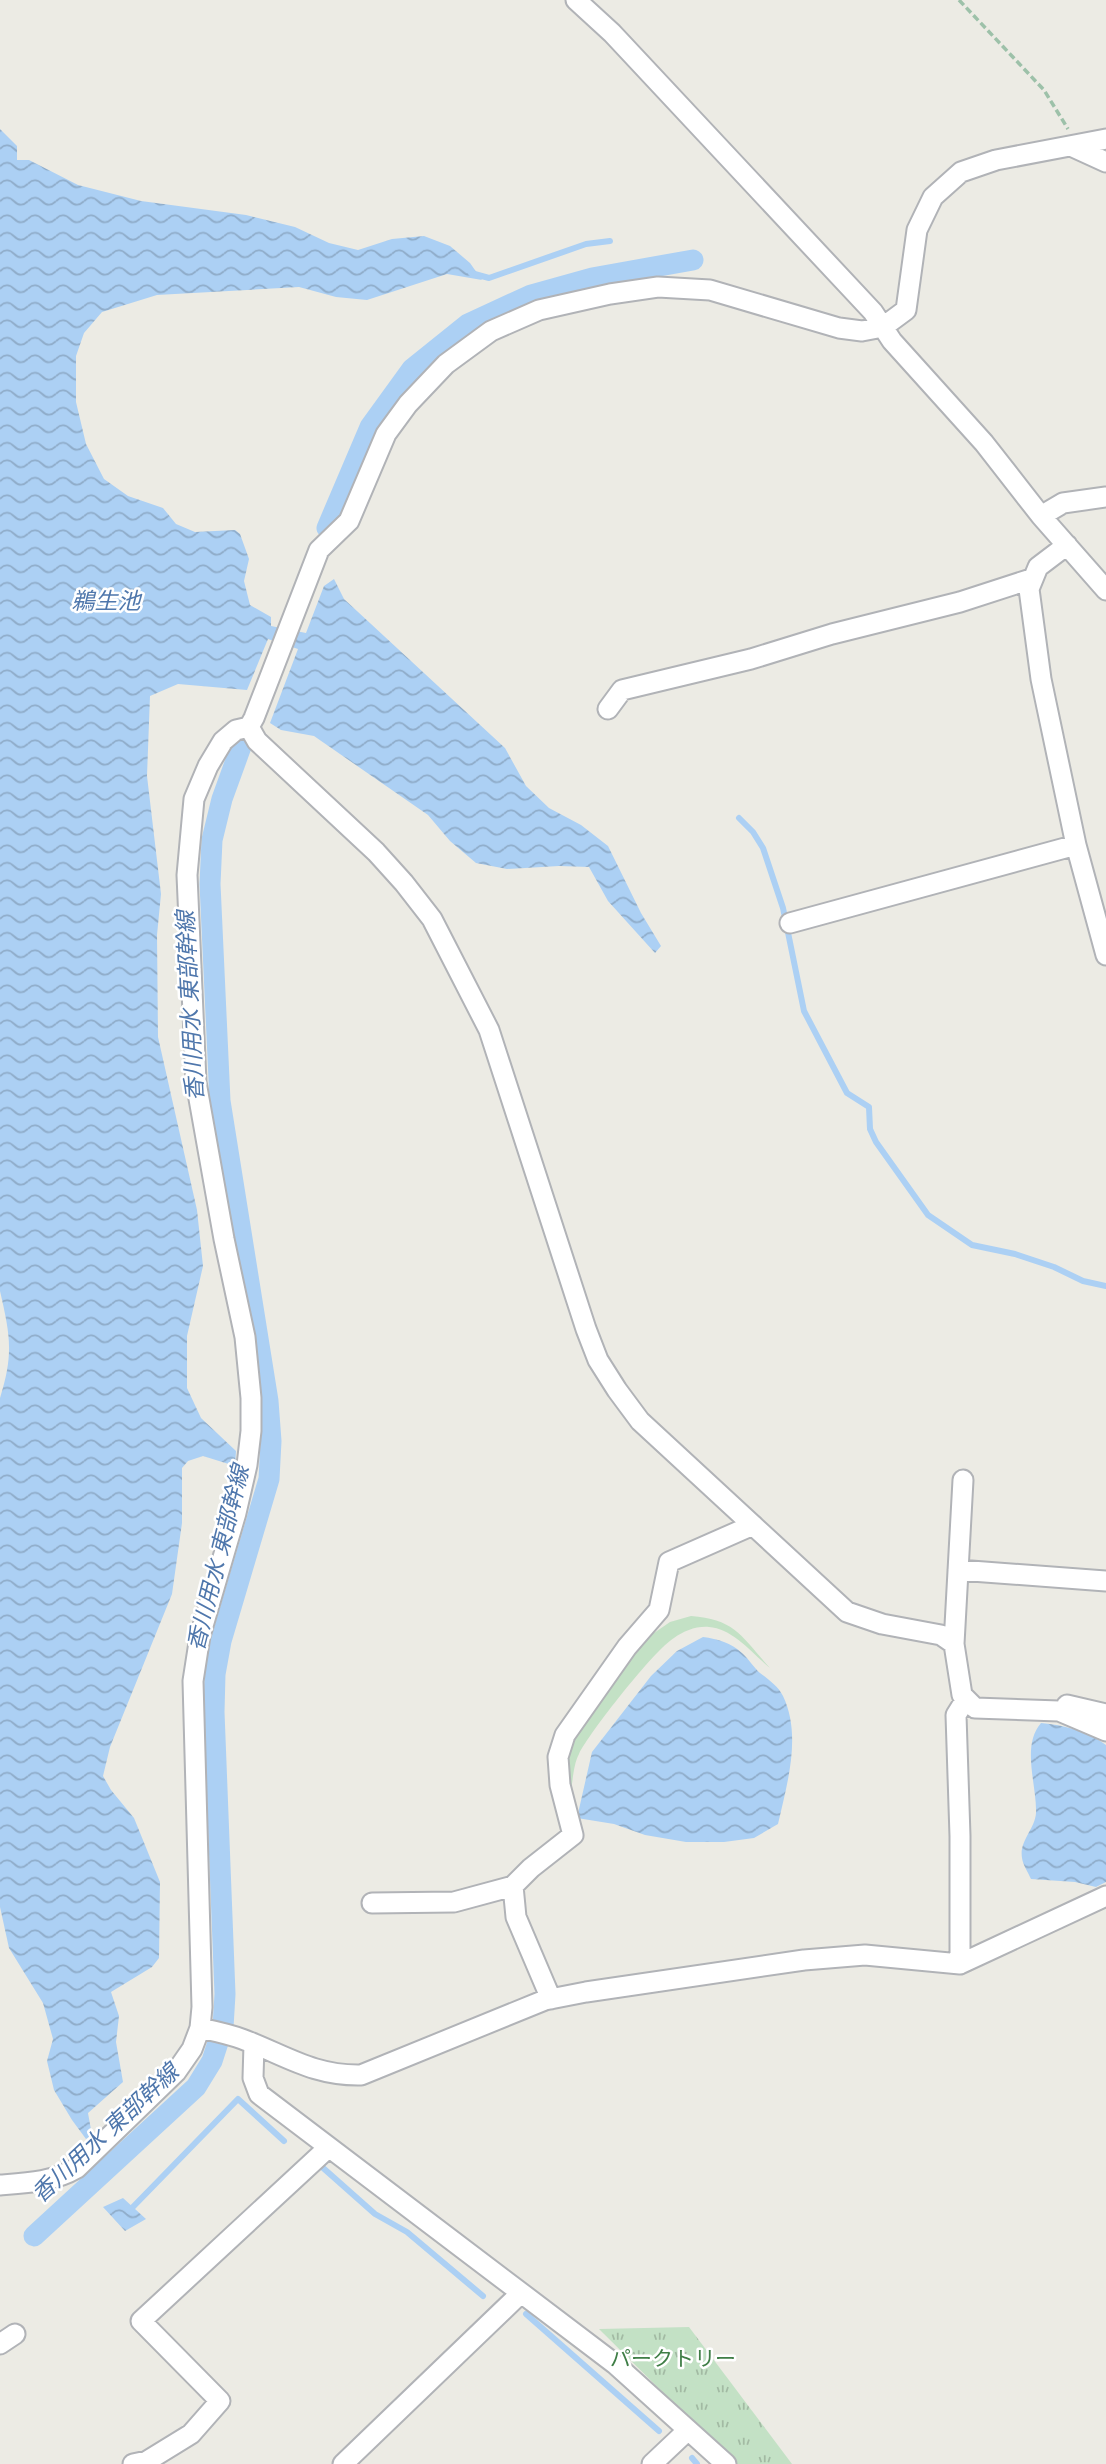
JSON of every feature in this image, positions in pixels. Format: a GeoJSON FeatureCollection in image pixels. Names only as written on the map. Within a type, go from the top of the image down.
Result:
{"type":"FeatureCollection","features":[{"type":"Feature","properties":{"kind":"street"},"geometry":{"type":"LineString","coordinates":[[576,0],[612,33],[873,312],[891,341],[984,443],[1041,516],[1106,590]]}},
{"type":"Feature","properties":{"kind":"street"},"geometry":{"type":"LineString","coordinates":[[954,1644],[942,1635],[882,1624],[847,1612],[640,1422],[598,1360],[489,1030],[432,919],[376,852],[257,741],[251,722],[319,550],[349,521],[386,434],[408,404],[446,364],[491,331],[539,310],[610,294],[658,287],[710,290],[839,328],[862,331],[883,327],[906,310],[917,230],[933,197],[961,172],[996,160],[1106,139]]}},
{"type":"Feature","properties":{"kind":"street"},"geometry":{"type":"LineString","coordinates":[[1074,145],[1106,162]]}},
{"type":"Feature","properties":{"kind":"street"},"geometry":{"type":"LineString","coordinates":[[1041,516],[1063,503],[1106,497]]}},
{"type":"Feature","properties":{"kind":"street"},"geometry":{"type":"LineString","coordinates":[[1067,545],[1038,567],[1029,589],[1041,679],[1076,845],[1106,955]]}},
{"type":"Feature","properties":{"kind":"street"},"geometry":{"type":"LineString","coordinates":[[608,709],[622,690],[751,659],[832,634],[960,602],[1031,579]]}},
{"type":"Feature","properties":{"kind":"street"},"geometry":{"type":"LineString","coordinates":[[0,2185],[38,2182],[64,2176],[77,2168],[176,2072],[192,2049],[200,2028],[202,2007],[193,1681],[200,1636],[236,1513],[247,1465],[251,1398],[245,1337],[224,1239],[196,1082],[187,875],[194,799],[208,766],[223,741],[251,722]]}},
{"type":"Feature","properties":{"kind":"street"},"geometry":{"type":"LineString","coordinates":[[790,923],[1076,845]]}},
{"type":"Feature","properties":{"kind":"street"},"geometry":{"type":"LineString","coordinates":[[963,1480],[954,1644],[962,1695],[975,1707],[1059,1711],[1106,1731]]}},
{"type":"Feature","properties":{"kind":"street"},"geometry":{"type":"LineString","coordinates":[[372,1903],[454,1902],[513,1886],[573,1835],[560,1785],[558,1757],[565,1735],[627,1647],[659,1610],[669,1562],[753,1525]]}},
{"type":"Feature","properties":{"kind":"street"},"geometry":{"type":"LineString","coordinates":[[958,1570],[1106,1581]]}},
{"type":"Feature","properties":{"kind":"street"},"geometry":{"type":"LineString","coordinates":[[960,1964],[956,1715],[967,1699]]}},
{"type":"Feature","properties":{"kind":"street"},"geometry":{"type":"LineString","coordinates":[[1035,1710],[1063,1704],[1106,1714]]}},
{"type":"Feature","properties":{"kind":"street"},"geometry":{"type":"LineString","coordinates":[[513,1886],[516,1917],[551,1999]]}},
{"type":"Feature","properties":{"kind":"street"},"geometry":{"type":"LineString","coordinates":[[200,2028],[254,2044],[314,2070],[343,2076],[361,2075],[551,1999],[586,1992],[804,1960],[865,1955],[960,1964],[1106,1896]]}},
{"type":"Feature","properties":{"kind":"street"},"geometry":{"type":"LineString","coordinates":[[254,2044],[253,2078],[260,2094],[615,2364],[726,2464]]}},
{"type":"Feature","properties":{"kind":"street"},"geometry":{"type":"LineString","coordinates":[[138,2463],[191,2434],[220,2401],[141,2321],[329,2147]]}},
{"type":"Feature","properties":{"kind":"street"},"geometry":{"type":"LineString","coordinates":[[343,2464],[521,2294]]}},
{"type":"Feature","properties":{"kind":"street"},"geometry":{"type":"LineString","coordinates":[[652,2464],[688,2430]]}},
{"type":"Feature","properties":{"kind":"path"},"geometry":{"type":"LineString","coordinates":[[959,0],[1044,90],[1074,145]]}},
{"type":"Feature","properties":{"kind":"green space"},"geometry":{"type":"Polygon","coordinates":[[[691,1616],[718,1621],[728,1626],[744,1639],[770,1668],[734,1637],[718,1628],[699,1627],[678,1635],[638,1674],[585,1743],[575,1763],[570,1795],[566,1772],[571,1742],[641,1642],[670,1622],[691,1616]]]}},
{"type":"Feature","properties":{"kind":"green space","name":"パークトリー"},"geometry":{"type":"Polygon","coordinates":[[[689,2327],[792,2464],[735,2464],[599,2329],[689,2327]]]}},
{"type":"Feature","properties":{"kind":"water","name":"鵜生池"},"geometry":{"type":"Polygon","coordinates":[[[0,129],[17,146],[17,160],[29,160],[78,185],[141,201],[246,215],[295,227],[329,243],[358,250],[392,239],[424,236],[450,246],[470,263],[482,280],[447,274],[367,300],[336,297],[299,287],[157,295],[102,312],[84,333],[76,356],[76,402],[86,444],[104,479],[128,496],[163,508],[176,524],[195,532],[235,530],[240,534],[249,559],[244,581],[250,605],[271,617],[271,626],[306,633],[324,586],[334,579],[344,599],[505,748],[526,786],[549,808],[581,825],[608,846],[641,913],[661,946],[655,953],[608,901],[589,867],[507,869],[476,863],[450,841],[428,815],[314,736],[281,730],[270,723],[298,649],[268,639],[247,690],[178,684],[150,696],[147,776],[161,894],[157,935],[158,1037],[197,1210],[203,1266],[187,1336],[187,1388],[201,1418],[236,1451],[235,1466],[203,1456],[188,1461],[182,1468],[182,1523],[172,1594],[110,1747],[103,1776],[134,1818],[160,1882],[159,1958],[152,1967],[111,1992],[119,2016],[116,2042],[123,2082],[88,2113],[92,2135],[86,2139],[54,2090],[47,2061],[53,2039],[43,2003],[9,1948],[0,1907],[0,1398],[9,1344],[0,1291],[0,129]]]}},
{"type":"Feature","properties":{"kind":"water"},"geometry":{"type":"Polygon","coordinates":[[[703,1637],[724,1642],[745,1655],[783,1696],[792,1727],[792,1744],[789,1776],[778,1824],[754,1838],[724,1842],[686,1842],[577,1818],[592,1752],[651,1676],[677,1651],[703,1637]]]}},
{"type":"Feature","properties":{"kind":"water"},"geometry":{"type":"Polygon","coordinates":[[[1041,1723],[1075,1730],[1106,1745],[1106,1882],[1096,1887],[1075,1882],[1031,1879],[1023,1863],[1023,1846],[1036,1813],[1031,1754],[1035,1732],[1041,1723]]]}},
{"type":"Feature","properties":{"kind":"water"},"geometry":{"type":"Polygon","coordinates":[[[123,2198],[146,2219],[125,2231],[103,2207],[123,2198]]]}},
{"type":"Feature","properties":{"kind":"waterway"},"geometry":{"type":"LineString","coordinates":[[471,273],[489,278],[586,244],[610,241]]}},
{"type":"Feature","properties":{"kind":"waterway","name":"香川用水 東部幹線"},"geometry":{"type":"LineString","coordinates":[[327,528],[370,427],[412,369],[468,324],[531,295],[592,278],[693,260]]}},
{"type":"Feature","properties":{"kind":"waterway","name":"香川用水 東部幹線"},"geometry":{"type":"LineString","coordinates":[[34,2236],[196,2087],[212,2061],[223,2027],[225,1994],[214,1712],[215,1674],[221,1641],[269,1479],[271,1441],[268,1401],[220,1101],[210,884],[212,840],[222,799],[243,741]]}},
{"type":"Feature","properties":{"kind":"waterway"},"geometry":{"type":"LineString","coordinates":[[739,818],[753,832],[763,848],[783,908],[804,1011],[847,1093],[869,1107],[870,1129],[876,1142],[928,1215],[972,1245],[1015,1254],[1054,1267],[1083,1281],[1106,1286]]}},
{"type":"Feature","properties":{"kind":"waterway"},"geometry":{"type":"LineString","coordinates":[[129,2211],[238,2099],[284,2141]]}},
{"type":"Feature","properties":{"kind":"waterway"},"geometry":{"type":"LineString","coordinates":[[322,2167],[375,2214],[407,2232],[483,2296]]}},
{"type":"Feature","properties":{"kind":"waterway"},"geometry":{"type":"LineString","coordinates":[[526,2314],[659,2431]]}},
{"type":"Feature","properties":{"kind":"waterway"},"geometry":{"type":"LineString","coordinates":[[692,2458],[697,2464]]}}]}
